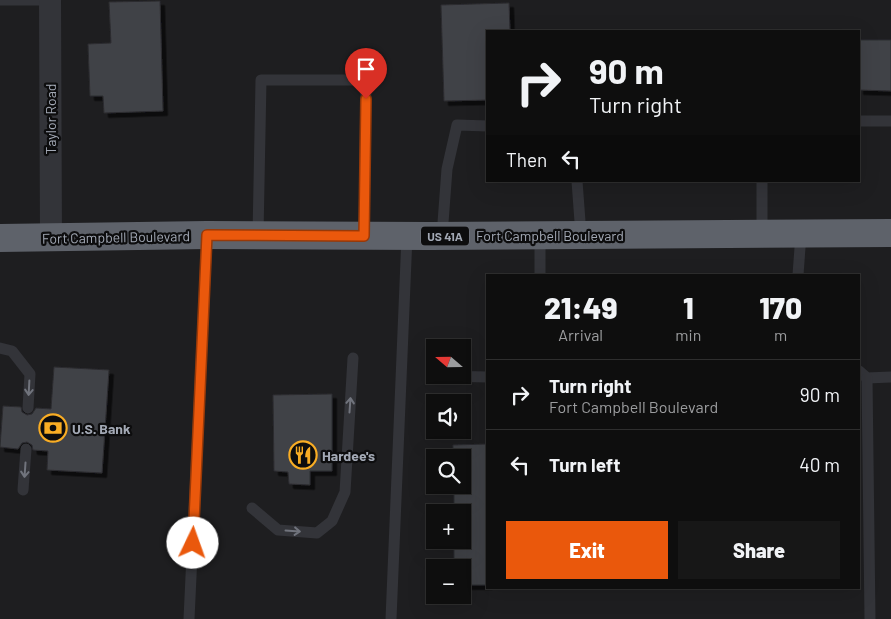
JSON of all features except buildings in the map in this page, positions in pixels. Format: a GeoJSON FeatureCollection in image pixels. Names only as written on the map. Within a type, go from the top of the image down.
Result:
{"type":"FeatureCollection","features":[{"type":"Feature","properties":{"kind":"highway","name":"Fort Campbell Boulevard"},"geometry":{"type":"LineString","coordinates":[[0,238],[207,235],[442,236],[890,232]]}},
{"type":"Feature","properties":{"kind":"street","name":"Taylor Road"},"geometry":{"type":"LineString","coordinates":[[50,0],[51,238]]}},
{"type":"Feature","properties":{"kind":"lane"},"geometry":{"type":"LineString","coordinates":[[0,0],[50,0]]}},
{"type":"Feature","properties":{"kind":"lane"},"geometry":{"type":"LineString","coordinates":[[258,236],[261,80],[366,80],[364,236]]}},
{"type":"Feature","properties":{"kind":"lane"},"geometry":{"type":"LineString","coordinates":[[860,121],[891,121]]}},
{"type":"Feature","properties":{"kind":"lane"},"geometry":{"type":"LineString","coordinates":[[442,236],[447,169],[457,125],[486,126]]}},
{"type":"Feature","properties":{"kind":"lane"},"geometry":{"type":"LineString","coordinates":[[577,182],[581,235]]}},
{"type":"Feature","properties":{"kind":"lane"},"geometry":{"type":"LineString","coordinates":[[762,182],[762,234]]}},
{"type":"Feature","properties":{"kind":"lane"},"geometry":{"type":"LineString","coordinates":[[798,274],[800,234]]}},
{"type":"Feature","properties":{"kind":"lane"},"geometry":{"type":"LineString","coordinates":[[189,619],[207,235]]}},
{"type":"Feature","properties":{"kind":"lane"},"geometry":{"type":"LineString","coordinates":[[540,235],[540,274]]}},
{"type":"Feature","properties":{"kind":"lane"},"geometry":{"type":"LineString","coordinates":[[391,619],[407,236]]}},
{"type":"Feature","properties":{"kind":"lane"},"geometry":{"type":"LineString","coordinates":[[0,348],[12,351],[30,374],[28,408]]}},
{"type":"Feature","properties":{"kind":"lane"},"geometry":{"type":"LineString","coordinates":[[252,508],[278,530],[317,533],[332,521],[345,492],[353,358]]}},
{"type":"Feature","properties":{"kind":"lane"},"geometry":{"type":"LineString","coordinates":[[870,619],[863,374],[891,377]]}},
{"type":"Feature","properties":{"kind":"lane"},"geometry":{"type":"LineString","coordinates":[[471,377],[486,377]]}},
{"type":"Feature","properties":{"kind":"lane"},"geometry":{"type":"LineString","coordinates":[[23,490],[26,449]]}},
{"type":"Feature","properties":{"kind":"shaded area"},"geometry":{"type":"Polygon","coordinates":[[[0,0],[891,0],[891,619],[0,619],[0,0]]]}},
{"type":"Feature","properties":{"kind":"place","name":"U.S. Bank"},"geometry":{"type":"Point","coordinates":[53,428]}},
{"type":"Feature","properties":{"kind":"place","name":"Hardee's"},"geometry":{"type":"Point","coordinates":[303,455]}},
{"type":"Feature","properties":{"kind":"route"},"geometry":{"type":"LineString","coordinates":[[193,543],[207,235],[364,236],[366,99]]}}]}
